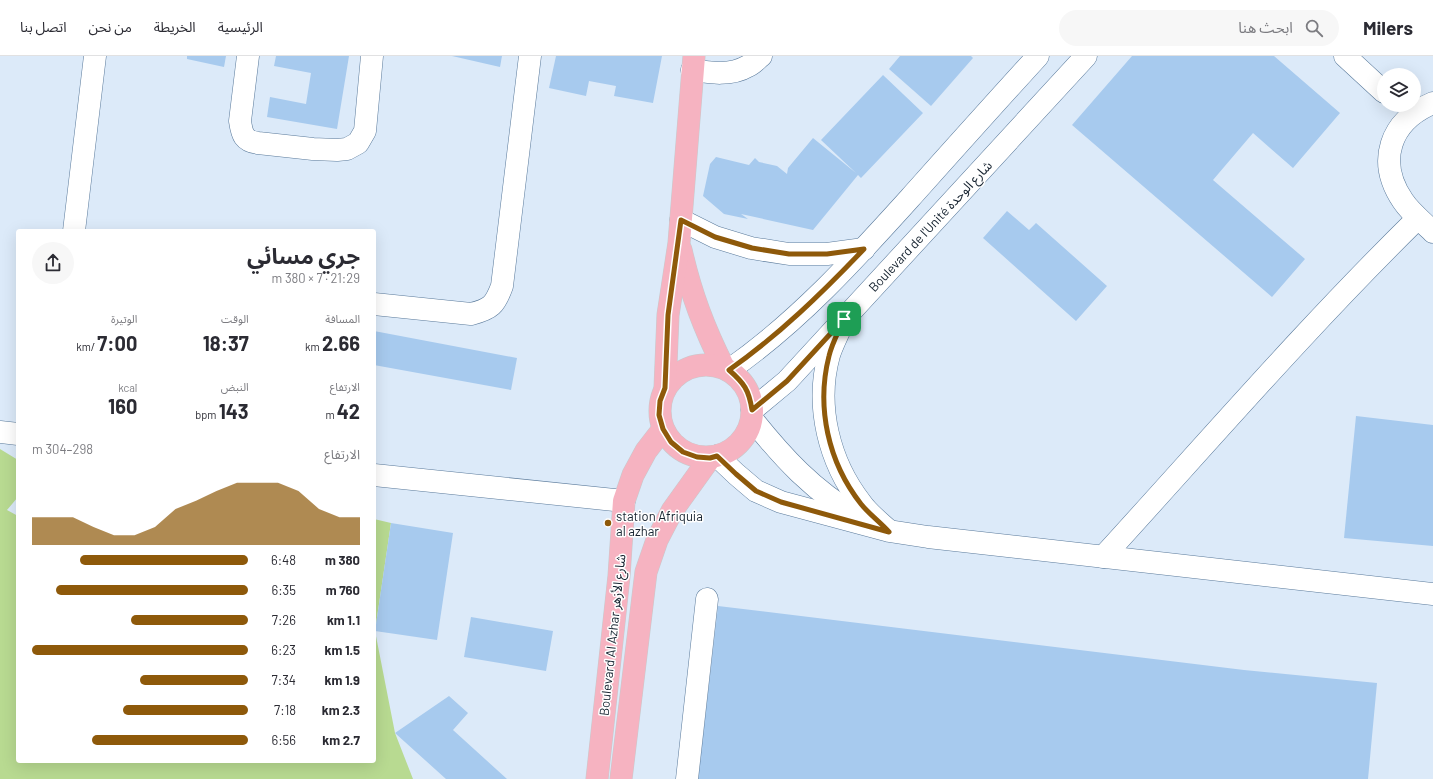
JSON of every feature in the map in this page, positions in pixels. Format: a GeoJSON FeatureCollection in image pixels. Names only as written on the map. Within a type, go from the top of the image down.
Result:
{"type":"FeatureCollection","features":[{"type":"Feature","properties":{"kind":"main road"},"geometry":{"type":"LineString","coordinates":[[665,388],[668,315],[679,243],[693,63]]}},
{"type":"Feature","properties":{"kind":"main road"},"geometry":{"type":"LineString","coordinates":[[679,243],[697,308],[710,338],[727,369],[741,380],[749,394],[752,414],[748,432],[740,443],[729,451],[713,457],[697,457],[683,452],[671,442],[663,429],[659,415],[660,401],[665,388],[674,377],[685,369],[708,365],[727,369]]}},
{"type":"Feature","properties":{"kind":"main road","name":"Boulevard Al Azhar شارع الأزهر"},"geometry":{"type":"LineString","coordinates":[[597,779],[617,592],[624,501],[633,475],[646,451],[663,429]]}},
{"type":"Feature","properties":{"kind":"main road","name":"Boulevard Al Azhar شارع الأزهر"},"geometry":{"type":"LineString","coordinates":[[621,779],[646,572],[657,540],[672,510],[713,457]]}},
{"type":"Feature","properties":{"kind":"street"},"geometry":{"type":"LineString","coordinates":[[74,229],[95,56]]}},
{"type":"Feature","properties":{"kind":"street"},"geometry":{"type":"LineString","coordinates":[[248,56],[240,121],[243,136],[251,142],[264,144],[337,150],[347,149],[358,143],[364,131],[372,56]]}},
{"type":"Feature","properties":{"kind":"street"},"geometry":{"type":"LineString","coordinates":[[376,304],[471,314],[485,311],[494,304],[502,286],[530,56]]}},
{"type":"Feature","properties":{"kind":"street"},"geometry":{"type":"LineString","coordinates":[[693,63],[711,73],[732,72],[748,66],[761,56]]}},
{"type":"Feature","properties":{"kind":"street"},"geometry":{"type":"LineString","coordinates":[[727,369],[773,337],[831,283],[864,249],[1038,56]]}},
{"type":"Feature","properties":{"kind":"street","name":"Boulevard de l'Unité شارع الوحدة"},"geometry":{"type":"LineString","coordinates":[[752,414],[787,381],[1086,56]]}},
{"type":"Feature","properties":{"kind":"street"},"geometry":{"type":"LineString","coordinates":[[1345,56],[1377,86]]}},
{"type":"Feature","properties":{"kind":"street"},"geometry":{"type":"LineString","coordinates":[[1421,108],[1433,103]]}},
{"type":"Feature","properties":{"kind":"street"},"geometry":{"type":"LineString","coordinates":[[1103,557],[1320,317],[1365,271],[1426,225],[1403,200],[1394,186],[1390,171],[1389,156],[1392,142],[1400,128],[1404,112]]}},
{"type":"Feature","properties":{"kind":"street"},"geometry":{"type":"LineString","coordinates":[[681,220],[715,237],[752,248],[789,254],[827,254],[864,249]]}},
{"type":"Feature","properties":{"kind":"street"},"geometry":{"type":"LineString","coordinates":[[844,319],[829,355],[823,394],[827,433],[840,471],[861,504],[882,529]]}},
{"type":"Feature","properties":{"kind":"street"},"geometry":{"type":"LineString","coordinates":[[752,414],[778,451],[807,480],[839,506],[882,529]]}},
{"type":"Feature","properties":{"kind":"street"},"geometry":{"type":"LineString","coordinates":[[0,432],[16,434]]}},
{"type":"Feature","properties":{"kind":"street"},"geometry":{"type":"LineString","coordinates":[[713,457],[756,491],[781,502],[882,529],[928,537],[1433,594]]}},
{"type":"Feature","properties":{"kind":"street"},"geometry":{"type":"LineString","coordinates":[[376,475],[624,501]]}},
{"type":"Feature","properties":{"kind":"street"},"geometry":{"type":"LineString","coordinates":[[686,779],[707,599]]}},
{"type":"Feature","properties":{"kind":"green space"},"geometry":{"type":"Polygon","coordinates":[[[0,449],[16,459],[16,499],[7,510],[16,515],[16,763],[376,763],[376,636],[395,733],[413,779],[0,779],[0,449]]]}},
{"type":"Feature","properties":{"kind":"green space"},"geometry":{"type":"Polygon","coordinates":[[[376,519],[391,523],[376,624],[376,519]]]}},
{"type":"Feature","properties":{"kind":"building"},"geometry":{"type":"Polygon","coordinates":[[[187,56],[226,56],[224,67],[187,59],[187,56]]]}},
{"type":"Feature","properties":{"kind":"building"},"geometry":{"type":"Polygon","coordinates":[[[276,56],[349,56],[337,129],[267,117],[270,97],[306,104],[311,73],[274,66],[276,56]]]}},
{"type":"Feature","properties":{"kind":"building"},"geometry":{"type":"Polygon","coordinates":[[[452,56],[502,56],[500,67],[452,56]]]}},
{"type":"Feature","properties":{"kind":"building"},"geometry":{"type":"Polygon","coordinates":[[[556,56],[662,56],[653,103],[614,96],[616,86],[589,81],[586,96],[549,88],[556,56]]]}},
{"type":"Feature","properties":{"kind":"building"},"geometry":{"type":"Polygon","coordinates":[[[900,56],[971,56],[973,58],[931,106],[889,69],[900,56]]]}},
{"type":"Feature","properties":{"kind":"building"},"geometry":{"type":"Polygon","coordinates":[[[1132,56],[1274,56],[1340,113],[1293,168],[1253,133],[1213,180],[1305,259],[1272,297],[1072,125],[1132,56]]]}},
{"type":"Feature","properties":{"kind":"building"},"geometry":{"type":"Polygon","coordinates":[[[883,75],[923,113],[861,178],[858,175],[813,230],[741,214],[748,219],[724,214],[703,196],[710,164],[716,157],[749,165],[755,158],[759,162],[777,166],[787,174],[788,168],[813,138],[856,173],[821,140],[883,75]]]}},
{"type":"Feature","properties":{"kind":"building"},"geometry":{"type":"Polygon","coordinates":[[[1007,211],[1029,230],[1036,223],[1107,286],[1076,321],[983,238],[1007,211]]]}},
{"type":"Feature","properties":{"kind":"building"},"geometry":{"type":"Polygon","coordinates":[[[376,331],[517,358],[511,390],[376,365],[376,331]]]}},
{"type":"Feature","properties":{"kind":"building"},"geometry":{"type":"Polygon","coordinates":[[[1356,416],[1433,425],[1433,546],[1344,538],[1356,416]]]}},
{"type":"Feature","properties":{"kind":"building"},"geometry":{"type":"Polygon","coordinates":[[[391,523],[453,533],[437,640],[376,631],[391,523]]]}},
{"type":"Feature","properties":{"kind":"building"},"geometry":{"type":"Polygon","coordinates":[[[718,606],[1244,670],[1377,683],[1368,779],[698,779],[718,606]]]}},
{"type":"Feature","properties":{"kind":"building"},"geometry":{"type":"Polygon","coordinates":[[[471,617],[553,631],[546,671],[464,657],[471,617]]]}},
{"type":"Feature","properties":{"kind":"building"},"geometry":{"type":"Polygon","coordinates":[[[449,696],[468,713],[453,730],[507,779],[446,779],[395,733],[449,696]]]}},
{"type":"Feature","properties":{"kind":"place","name":"station Afriquia al azhar"},"geometry":{"type":"Point","coordinates":[608,523]}},
{"type":"Feature","properties":{"kind":"route"},"geometry":{"type":"LineString","coordinates":[[681,220],[715,237],[752,248],[789,254],[827,254],[864,249],[831,283],[773,337],[729,370],[741,380],[749,394],[752,410],[787,381],[844,319],[829,355],[823,394],[827,433],[840,471],[861,504],[889,532],[781,502],[756,491],[717,456],[710,458],[697,457],[683,452],[671,442],[663,429],[659,415],[660,401],[665,388],[668,315],[681,220]]}}]}
